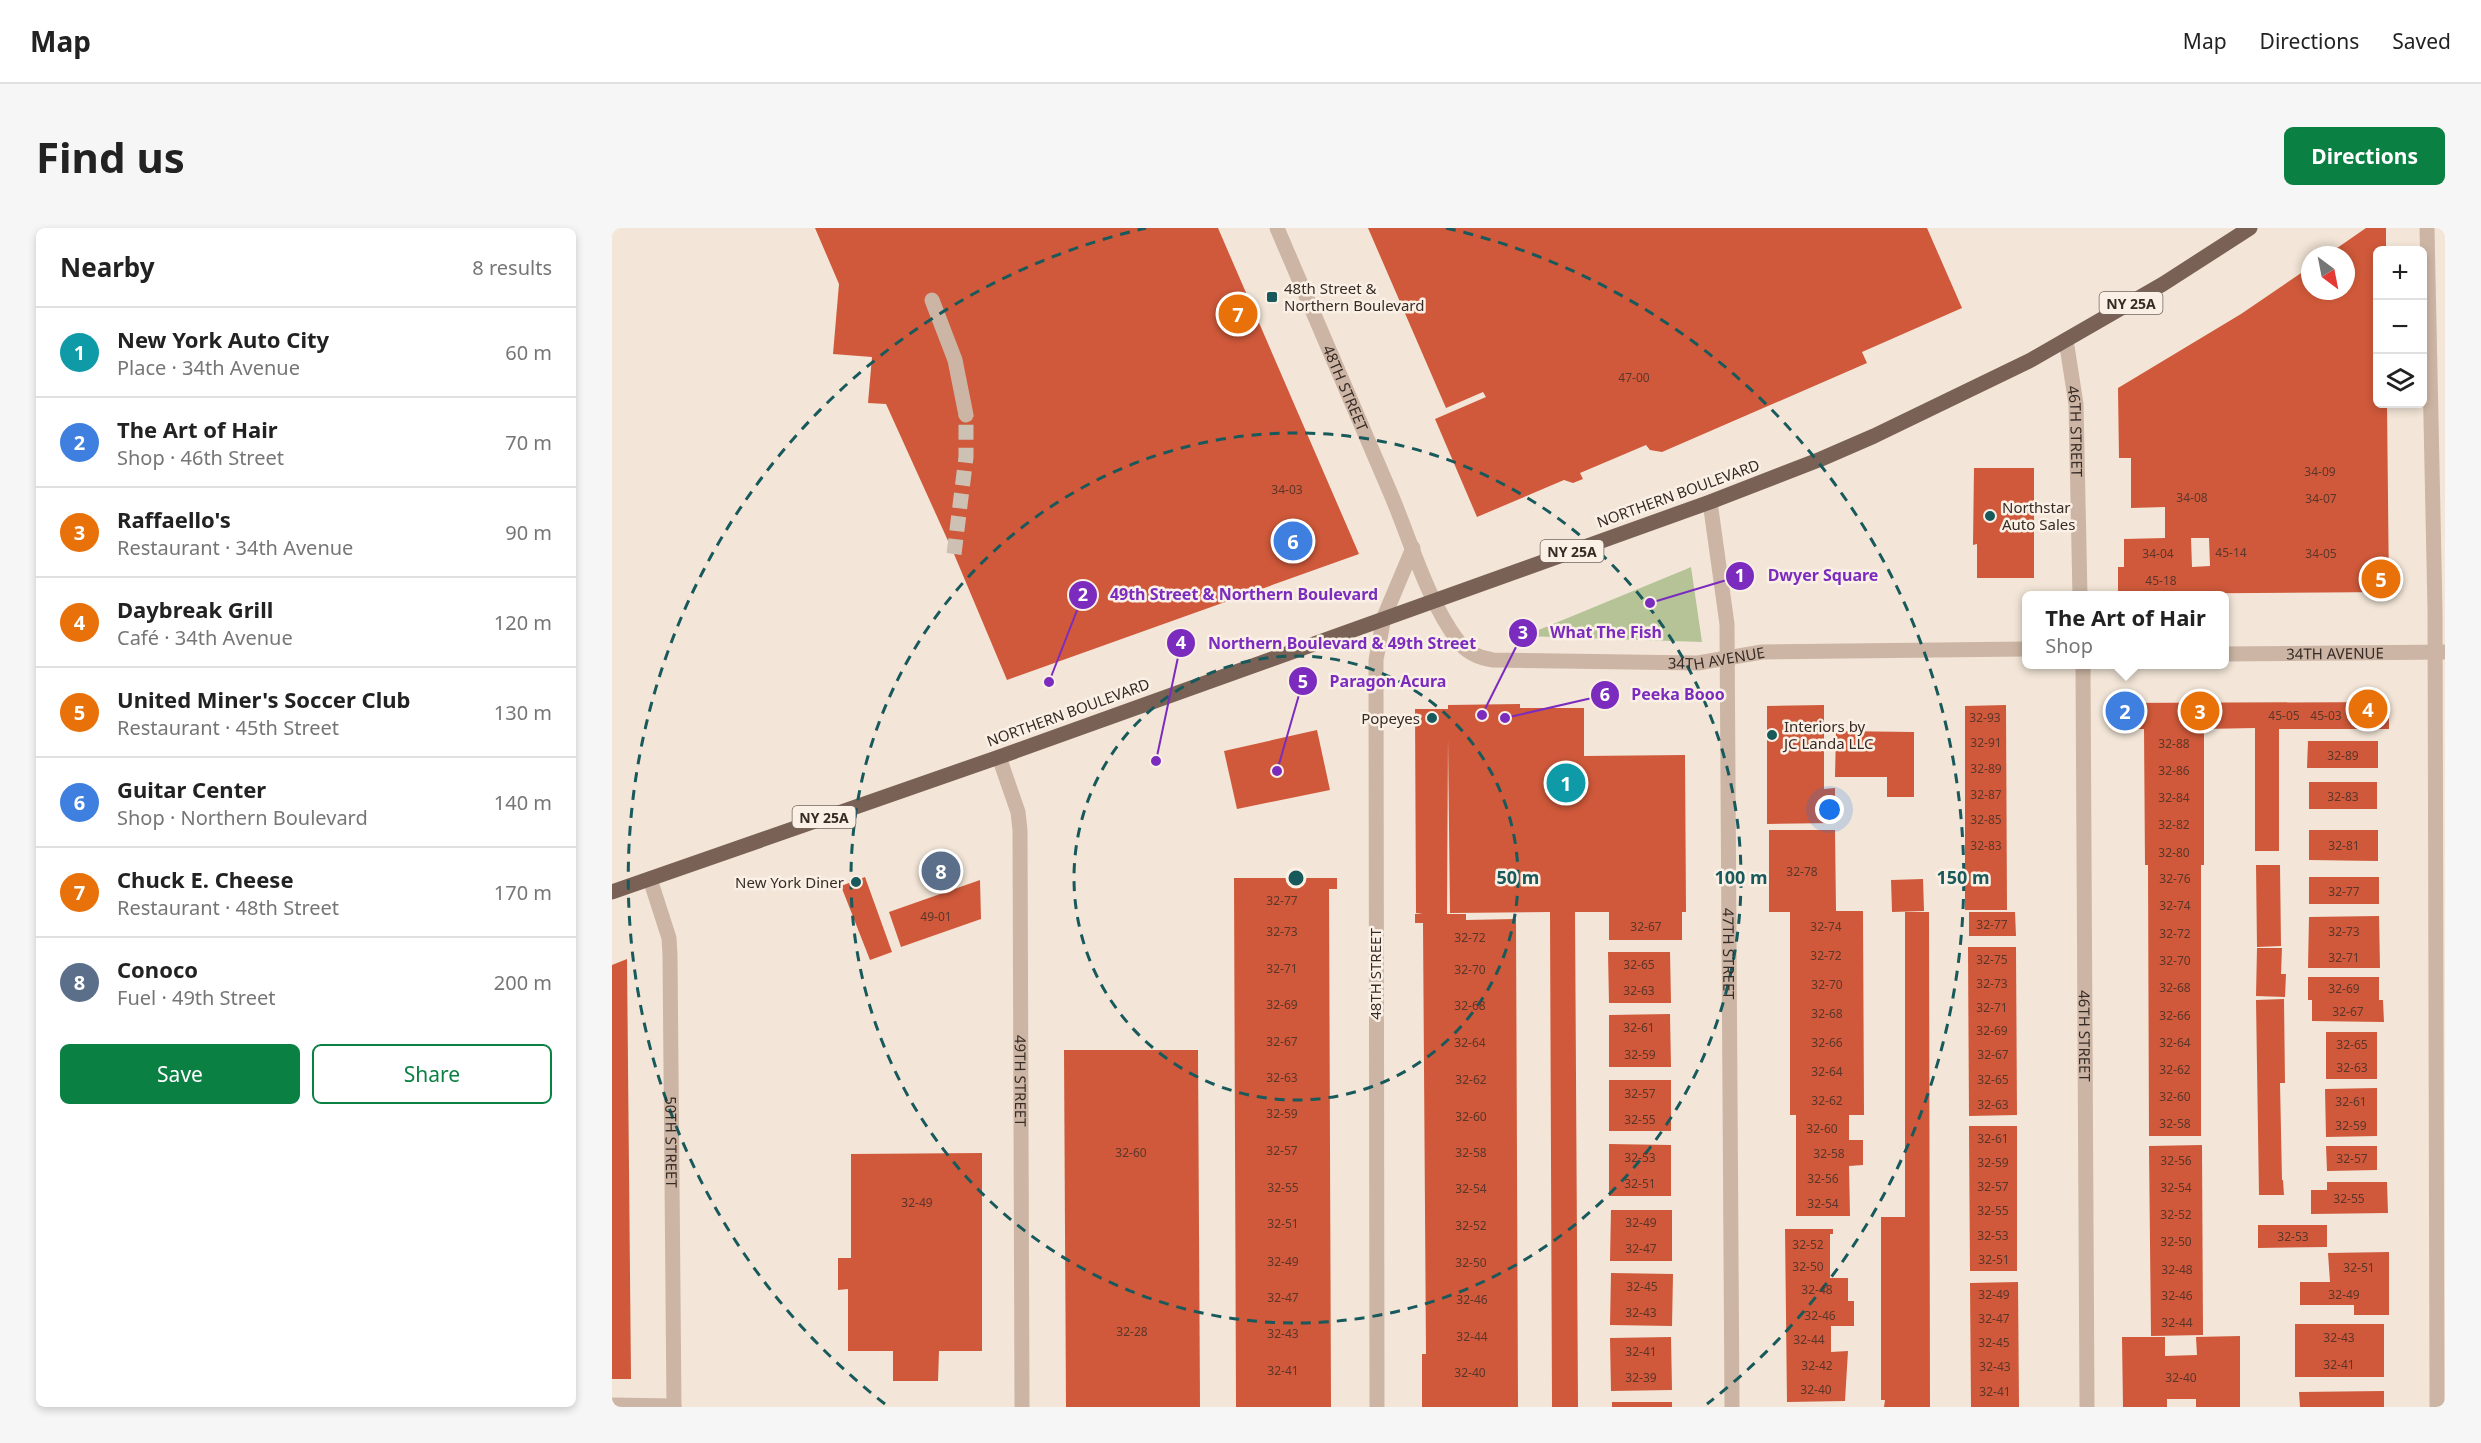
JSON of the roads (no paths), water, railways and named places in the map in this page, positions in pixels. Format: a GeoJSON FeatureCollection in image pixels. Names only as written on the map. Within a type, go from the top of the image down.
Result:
{"type":"FeatureCollection","features":[{"type":"Feature","properties":{"kind":"main road","name":"NORTHERN BOULEVARD"},"geometry":{"type":"LineString","coordinates":[[612,892],[1710,502],[1821,459],[1983,384],[2066,340],[2163,284],[2250,228]]}},
{"type":"Feature","properties":{"kind":"street","name":"48TH STREET"},"geometry":{"type":"LineString","coordinates":[[1277,228],[1434,600]]}},
{"type":"Feature","properties":{"kind":"street"},"geometry":{"type":"LineString","coordinates":[[2427,228],[2440,652],[2436,1407]]}},
{"type":"Feature","properties":{"kind":"street"},"geometry":{"type":"LineString","coordinates":[[932,300],[955,360],[966,415]]}},
{"type":"Feature","properties":{"kind":"street","name":"46TH STREET"},"geometry":{"type":"LineString","coordinates":[[2066,340],[2076,404],[2080,591]]}},
{"type":"Feature","properties":{"kind":"street","name":"47TH STREET"},"geometry":{"type":"LineString","coordinates":[[1710,502],[1726,612],[1732,1407]]}},
{"type":"Feature","properties":{"kind":"street","name":"48TH STREET"},"geometry":{"type":"LineString","coordinates":[[1377,1407],[1374,689],[1376,660],[1384,617],[1413,548]]}},
{"type":"Feature","properties":{"kind":"street","name":"34TH AVENUE"},"geometry":{"type":"LineString","coordinates":[[1434,600],[1458,641],[1468,651],[1481,658],[1698,663],[1762,652],[2022,649]]}},
{"type":"Feature","properties":{"kind":"street","name":"34TH AVENUE"},"geometry":{"type":"LineString","coordinates":[[2229,654],[2440,652]]}},
{"type":"Feature","properties":{"kind":"street","name":"46TH STREET"},"geometry":{"type":"LineString","coordinates":[[2083,669],[2087,1407]]}},
{"type":"Feature","properties":{"kind":"street","name":"49TH STREET"},"geometry":{"type":"LineString","coordinates":[[999,756],[1015,801],[1020,831],[1022,1407]]}},
{"type":"Feature","properties":{"kind":"street","name":"50TH STREET"},"geometry":{"type":"LineString","coordinates":[[650,879],[669,938],[670,955],[674,1407]]}},
{"type":"Feature","properties":{"kind":"street"},"geometry":{"type":"LineString","coordinates":[[612,1405],[674,1407]]}},
{"type":"Feature","properties":{"kind":"tunnel"},"geometry":{"type":"LineString","coordinates":[[954,554],[966,457],[966,415]]}},
{"type":"Feature","properties":{"kind":"place","name":"48th Street & Northern Boulevard"},"geometry":{"type":"Point","coordinates":[1272,297]}},
{"type":"Feature","properties":{"kind":"place","name":"Chuck E. Cheese"},"geometry":{"type":"Point","coordinates":[1238,314]}},
{"type":"Feature","properties":{"kind":"place","name":"Northstar Auto Sales"},"geometry":{"type":"Point","coordinates":[1990,516]}},
{"type":"Feature","properties":{"kind":"place","name":"Guitar Center"},"geometry":{"type":"Point","coordinates":[1293,541]}},
{"type":"Feature","properties":{"kind":"place","name":"United Miner's Soccer Club"},"geometry":{"type":"Point","coordinates":[2381,579]}},
{"type":"Feature","properties":{"kind":"place","name":"Dwyer Square"},"geometry":{"type":"Point","coordinates":[1650,603]}},
{"type":"Feature","properties":{"kind":"place","name":"49th Street & Northern Boulevard"},"geometry":{"type":"Point","coordinates":[1049,682]}},
{"type":"Feature","properties":{"kind":"place","name":"Daybreak Grill"},"geometry":{"type":"Point","coordinates":[2368,709]}},
{"type":"Feature","properties":{"kind":"place","name":"The Art of Hair"},"geometry":{"type":"Point","coordinates":[2125,711]}},
{"type":"Feature","properties":{"kind":"place","name":"Raffaello's"},"geometry":{"type":"Point","coordinates":[2200,711]}},
{"type":"Feature","properties":{"kind":"place","name":"What The Fish"},"geometry":{"type":"Point","coordinates":[1482,715]}},
{"type":"Feature","properties":{"kind":"place","name":"Popeyes"},"geometry":{"type":"Point","coordinates":[1432,718]}},
{"type":"Feature","properties":{"kind":"place","name":"Peeka Booo"},"geometry":{"type":"Point","coordinates":[1505,718]}},
{"type":"Feature","properties":{"kind":"place","name":"Interiors by JC Landa LLC"},"geometry":{"type":"Point","coordinates":[1772,735]}},
{"type":"Feature","properties":{"kind":"place","name":"Northern Boulevard & 49th Street"},"geometry":{"type":"Point","coordinates":[1156,761]}},
{"type":"Feature","properties":{"kind":"place","name":"Paragon Acura"},"geometry":{"type":"Point","coordinates":[1277,771]}},
{"type":"Feature","properties":{"kind":"place","name":"New York Auto City"},"geometry":{"type":"Point","coordinates":[1566,783]}},
{"type":"Feature","properties":{"kind":"place","name":"Conoco"},"geometry":{"type":"Point","coordinates":[941,871]}},
{"type":"Feature","properties":{"kind":"place","name":"New York Diner"},"geometry":{"type":"Point","coordinates":[856,882]}}]}
